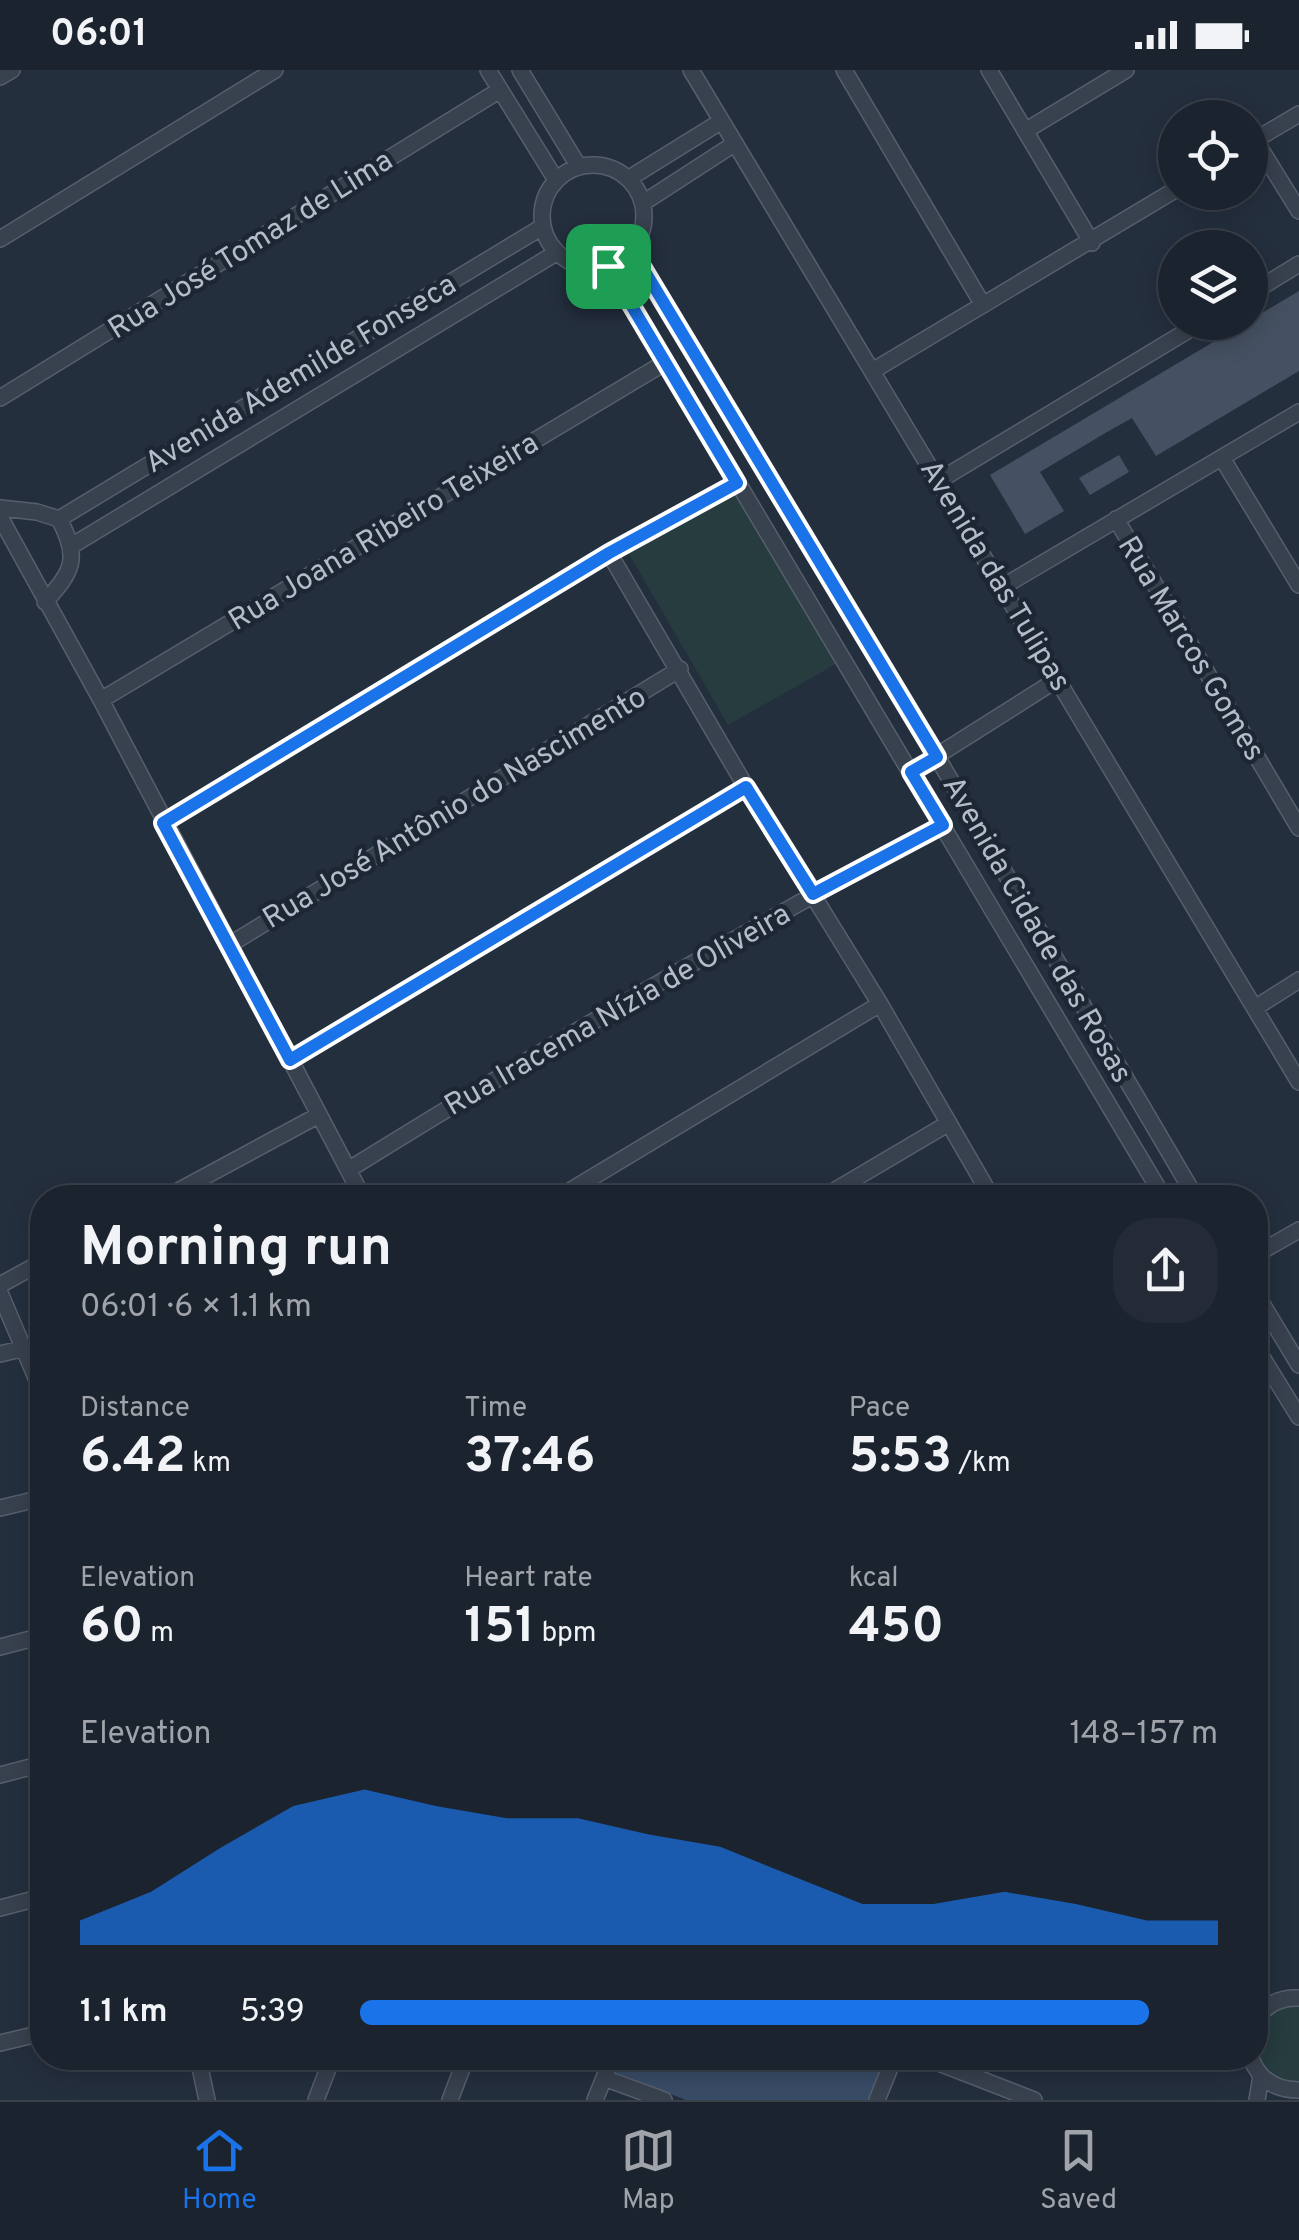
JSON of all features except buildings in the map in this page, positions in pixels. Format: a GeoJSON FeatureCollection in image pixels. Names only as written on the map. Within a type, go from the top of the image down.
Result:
{"type":"FeatureCollection","features":[{"type":"Feature","properties":{"kind":"street"},"geometry":{"type":"LineString","coordinates":[[0,77],[12,70]]}},
{"type":"Feature","properties":{"kind":"street"},"geometry":{"type":"LineString","coordinates":[[0,239],[275,70]]}},
{"type":"Feature","properties":{"kind":"street"},"geometry":{"type":"LineString","coordinates":[[488,70],[556,180]]}},
{"type":"Feature","properties":{"kind":"street"},"geometry":{"type":"LineString","coordinates":[[520,70],[579,167]]}},
{"type":"Feature","properties":{"kind":"street","name":"Avenida das Tulipas"},"geometry":{"type":"LineString","coordinates":[[691,70],[1299,1082]]}},
{"type":"Feature","properties":{"kind":"street"},"geometry":{"type":"LineString","coordinates":[[844,70],[983,305]]}},
{"type":"Feature","properties":{"kind":"street"},"geometry":{"type":"LineString","coordinates":[[989,70],[1092,243]]}},
{"type":"Feature","properties":{"kind":"street"},"geometry":{"type":"LineString","coordinates":[[1024,131],[1126,70]]}},
{"type":"Feature","properties":{"kind":"street","name":"Rua José Tomaz de Lima"},"geometry":{"type":"LineString","coordinates":[[0,398],[500,90]]}},
{"type":"Feature","properties":{"kind":"street"},"geometry":{"type":"LineString","coordinates":[[1268,132],[1299,114]]}},
{"type":"Feature","properties":{"kind":"street"},"geometry":{"type":"LineString","coordinates":[[628,179],[720,122]]}},
{"type":"Feature","properties":{"kind":"street"},"geometry":{"type":"LineString","coordinates":[[643,203],[734,144]]}},
{"type":"Feature","properties":{"kind":"street"},"geometry":{"type":"LineString","coordinates":[[1268,165],[1299,211]]}},
{"type":"Feature","properties":{"kind":"street"},"geometry":{"type":"LineString","coordinates":[[606,166],[628,179],[643,203],[643,228],[632,250],[608,266],[590,268],[572,264],[556,253],[542,227],[543,202],[556,180],[579,167],[606,166]]}},
{"type":"Feature","properties":{"kind":"street"},"geometry":{"type":"LineString","coordinates":[[874,370],[1158,201]]}},
{"type":"Feature","properties":{"kind":"street","name":"Avenida Ademilde Fonseca"},"geometry":{"type":"LineString","coordinates":[[59,519],[542,227]]}},
{"type":"Feature","properties":{"kind":"street","name":"Avenida Cidade das Rosas"},"geometry":{"type":"LineString","coordinates":[[632,250],[1188,1185]]}},
{"type":"Feature","properties":{"kind":"street","name":"Avenida Ademilde Fonseca"},"geometry":{"type":"LineString","coordinates":[[73,544],[556,253]]}},
{"type":"Feature","properties":{"kind":"street"},"geometry":{"type":"LineString","coordinates":[[1268,283],[1299,264]]}},
{"type":"Feature","properties":{"kind":"street","name":"Avenida Cidade das Rosas"},"geometry":{"type":"LineString","coordinates":[[608,266],[1156,1185]]}},
{"type":"Feature","properties":{"kind":"street"},"geometry":{"type":"LineString","coordinates":[[940,480],[1172,340]]}},
{"type":"Feature","properties":{"kind":"street","name":"Rua Joana Ribeiro Teixeira"},"geometry":{"type":"LineString","coordinates":[[101,700],[666,362]]}},
{"type":"Feature","properties":{"kind":"street"},"geometry":{"type":"LineString","coordinates":[[1004,586],[1299,412]]}},
{"type":"Feature","properties":{"kind":"street"},"geometry":{"type":"LineString","coordinates":[[1222,458],[1299,585]]}},
{"type":"Feature","properties":{"kind":"street"},"geometry":{"type":"LineString","coordinates":[[163,823],[609,553],[737,483]]}},
{"type":"Feature","properties":{"kind":"street"},"geometry":{"type":"LineString","coordinates":[[0,508],[38,512],[59,519],[73,544],[68,574],[45,602]]}},
{"type":"Feature","properties":{"kind":"street"},"geometry":{"type":"LineString","coordinates":[[0,517],[101,700],[356,1185]]}},
{"type":"Feature","properties":{"kind":"street","name":"Rua Marcos Gomes"},"geometry":{"type":"LineString","coordinates":[[1116,519],[1299,828]]}},
{"type":"Feature","properties":{"kind":"street"},"geometry":{"type":"LineString","coordinates":[[609,553],[985,1185]]}},
{"type":"Feature","properties":{"kind":"street","name":"Rua José Antônio do Nascimento"},"geometry":{"type":"LineString","coordinates":[[228,945],[680,669]]}},
{"type":"Feature","properties":{"kind":"street"},"geometry":{"type":"LineString","coordinates":[[911,772],[1058,680]]}},
{"type":"Feature","properties":{"kind":"street"},"geometry":{"type":"LineString","coordinates":[[290,1060],[746,787]]}},
{"type":"Feature","properties":{"kind":"street","name":"Rua Iracema Nízia de Oliveira"},"geometry":{"type":"LineString","coordinates":[[348,1170],[511,1069],[813,894],[943,825]]}},
{"type":"Feature","properties":{"kind":"street"},"geometry":{"type":"LineString","coordinates":[[1255,1008],[1299,980]]}},
{"type":"Feature","properties":{"kind":"street"},"geometry":{"type":"LineString","coordinates":[[580,1185],[880,1004]]}},
{"type":"Feature","properties":{"kind":"street"},"geometry":{"type":"LineString","coordinates":[[189,1185],[319,1115]]}},
{"type":"Feature","properties":{"kind":"street"},"geometry":{"type":"LineString","coordinates":[[844,1185],[949,1122]]}},
{"type":"Feature","properties":{"kind":"street"},"geometry":{"type":"LineString","coordinates":[[198,1180],[200,1185]]}},
{"type":"Feature","properties":{"kind":"street"},"geometry":{"type":"LineString","coordinates":[[1268,1248],[1299,1230]]}},
{"type":"Feature","properties":{"kind":"street"},"geometry":{"type":"LineString","coordinates":[[0,1285],[30,1269]]}},
{"type":"Feature","properties":{"kind":"street"},"geometry":{"type":"LineString","coordinates":[[0,1292],[30,1361]]}},
{"type":"Feature","properties":{"kind":"street"},"geometry":{"type":"LineString","coordinates":[[1268,1313],[1299,1364]]}},
{"type":"Feature","properties":{"kind":"street"},"geometry":{"type":"LineString","coordinates":[[0,1354],[25,1348]]}},
{"type":"Feature","properties":{"kind":"street"},"geometry":{"type":"LineString","coordinates":[[1268,1380],[1299,1416]]}},
{"type":"Feature","properties":{"kind":"street"},"geometry":{"type":"LineString","coordinates":[[0,1508],[30,1501]]}},
{"type":"Feature","properties":{"kind":"street"},"geometry":{"type":"LineString","coordinates":[[0,1647],[30,1639]]}},
{"type":"Feature","properties":{"kind":"street"},"geometry":{"type":"LineString","coordinates":[[0,1775],[30,1767]]}},
{"type":"Feature","properties":{"kind":"street"},"geometry":{"type":"LineString","coordinates":[[0,1908],[30,1900]]}},
{"type":"Feature","properties":{"kind":"street"},"geometry":{"type":"LineString","coordinates":[[1268,2007],[1297,1995]]}},
{"type":"Feature","properties":{"kind":"street"},"geometry":{"type":"LineString","coordinates":[[0,2043],[30,2036]]}},
{"type":"Feature","properties":{"kind":"street"},"geometry":{"type":"LineString","coordinates":[[201,2070],[208,2100]]}},
{"type":"Feature","properties":{"kind":"street"},"geometry":{"type":"LineString","coordinates":[[316,2100],[327,2070]]}},
{"type":"Feature","properties":{"kind":"street"},"geometry":{"type":"LineString","coordinates":[[450,2100],[461,2070]]}},
{"type":"Feature","properties":{"kind":"street"},"geometry":{"type":"LineString","coordinates":[[595,2100],[607,2070]]}},
{"type":"Feature","properties":{"kind":"street"},"geometry":{"type":"LineString","coordinates":[[877,2100],[889,2070]]}},
{"type":"Feature","properties":{"kind":"street"},"geometry":{"type":"LineString","coordinates":[[957,2070],[1034,2100]]}},
{"type":"Feature","properties":{"kind":"street"},"geometry":{"type":"LineString","coordinates":[[1257,2070],[1270,2084],[1294,2094]]}},
{"type":"Feature","properties":{"kind":"street"},"geometry":{"type":"LineString","coordinates":[[1257,2100],[1261,2076]]}},
{"type":"Feature","properties":{"kind":"street"},"geometry":{"type":"LineString","coordinates":[[604,2078],[664,2100]]}},
{"type":"Feature","properties":{"kind":"green space"},"geometry":{"type":"Polygon","coordinates":[[[735,493],[836,664],[728,725],[628,552],[735,493]]]}},
{"type":"Feature","properties":{"kind":"green space"},"geometry":{"type":"Polygon","coordinates":[[[1299,2000],[1299,2082],[1284,2081],[1266,2070],[1268,2009],[1299,2000]]]}},
{"type":"Feature","properties":{"kind":"water"},"geometry":{"type":"Polygon","coordinates":[[[881,2070],[870,2100],[686,2100],[616,2073],[881,2070]]]}},
{"type":"Feature","properties":{"kind":"route"},"geometry":{"type":"LineString","coordinates":[[632,250],[937,757],[911,772],[943,825],[813,894],[746,787],[290,1060],[163,823],[609,553],[737,483],[608,266],[632,250]]}}]}
